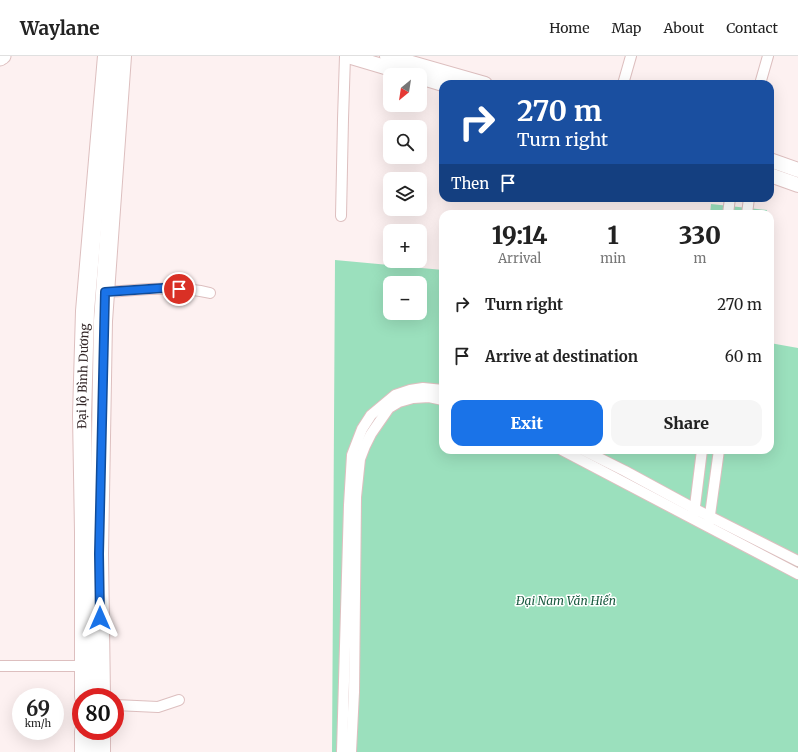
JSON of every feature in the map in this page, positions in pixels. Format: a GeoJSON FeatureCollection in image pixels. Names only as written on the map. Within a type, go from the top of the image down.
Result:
{"type":"FeatureCollection","features":[{"type":"Feature","properties":{"kind":"highway","name":"Đại lộ Bình Dương"},"geometry":{"type":"LineString","coordinates":[[101,688],[99,554],[105,292],[99,251],[107,56]]}},
{"type":"Feature","properties":{"kind":"highway","name":"Đại lộ Bình Dương"},"geometry":{"type":"LineString","coordinates":[[84,688],[82,416],[85,311],[99,251],[122,56]]}},
{"type":"Feature","properties":{"kind":"highway"},"geometry":{"type":"LineString","coordinates":[[84,740],[84,752]]}},
{"type":"Feature","properties":{"kind":"highway"},"geometry":{"type":"LineString","coordinates":[[101,740],[101,752]]}},
{"type":"Feature","properties":{"kind":"main road"},"geometry":{"type":"LineString","coordinates":[[346,56],[388,68]]}},
{"type":"Feature","properties":{"kind":"main road"},"geometry":{"type":"LineString","coordinates":[[387,56],[471,80]]}},
{"type":"Feature","properties":{"kind":"main road"},"geometry":{"type":"LineString","coordinates":[[427,79],[439,83]]}},
{"type":"Feature","properties":{"kind":"main road"},"geometry":{"type":"LineString","coordinates":[[774,161],[798,170]]}},
{"type":"Feature","properties":{"kind":"main road"},"geometry":{"type":"LineString","coordinates":[[774,177],[798,185]]}},
{"type":"Feature","properties":{"kind":"street"},"geometry":{"type":"LineString","coordinates":[[341,216],[346,56]]}},
{"type":"Feature","properties":{"kind":"street"},"geometry":{"type":"LineString","coordinates":[[624,80],[632,56]]}},
{"type":"Feature","properties":{"kind":"street"},"geometry":{"type":"LineString","coordinates":[[761,80],[768,56]]}},
{"type":"Feature","properties":{"kind":"street"},"geometry":{"type":"LineString","coordinates":[[105,292],[164,288],[194,289],[210,293]]}},
{"type":"Feature","properties":{"kind":"street"},"geometry":{"type":"LineString","coordinates":[[342,752],[347,557],[352,455],[362,429],[371,415],[395,395],[410,390],[423,388],[439,390]]}},
{"type":"Feature","properties":{"kind":"street"},"geometry":{"type":"LineString","coordinates":[[351,752],[354,692],[356,497],[360,459],[371,434],[389,408],[399,402],[413,398],[429,396],[439,399]]}},
{"type":"Feature","properties":{"kind":"street"},"geometry":{"type":"LineString","coordinates":[[569,454],[798,574]]}},
{"type":"Feature","properties":{"kind":"street"},"geometry":{"type":"LineString","coordinates":[[591,454],[798,561]]}},
{"type":"Feature","properties":{"kind":"street"},"geometry":{"type":"LineString","coordinates":[[693,520],[702,454]]}},
{"type":"Feature","properties":{"kind":"street"},"geometry":{"type":"LineString","coordinates":[[708,528],[718,454]]}},
{"type":"Feature","properties":{"kind":"street"},"geometry":{"type":"LineString","coordinates":[[0,666],[84,666]]}},
{"type":"Feature","properties":{"kind":"street"},"geometry":{"type":"LineString","coordinates":[[124,705],[158,707],[179,700]]}},
{"type":"Feature","properties":{"kind":"green space"},"geometry":{"type":"Polygon","coordinates":[[[711,204],[767,210],[710,210],[711,204]]]}},
{"type":"Feature","properties":{"kind":"green space","name":"Đại Nam Văn Hiến"},"geometry":{"type":"Polygon","coordinates":[[[335,260],[383,264],[383,268],[439,270],[439,454],[774,454],[774,344],[798,348],[798,752],[332,752],[335,260]]]}},
{"type":"Feature","properties":{"kind":"route"},"geometry":{"type":"LineString","coordinates":[[100,618],[99,554],[103,321],[105,292],[164,288],[179,289]]}}]}
